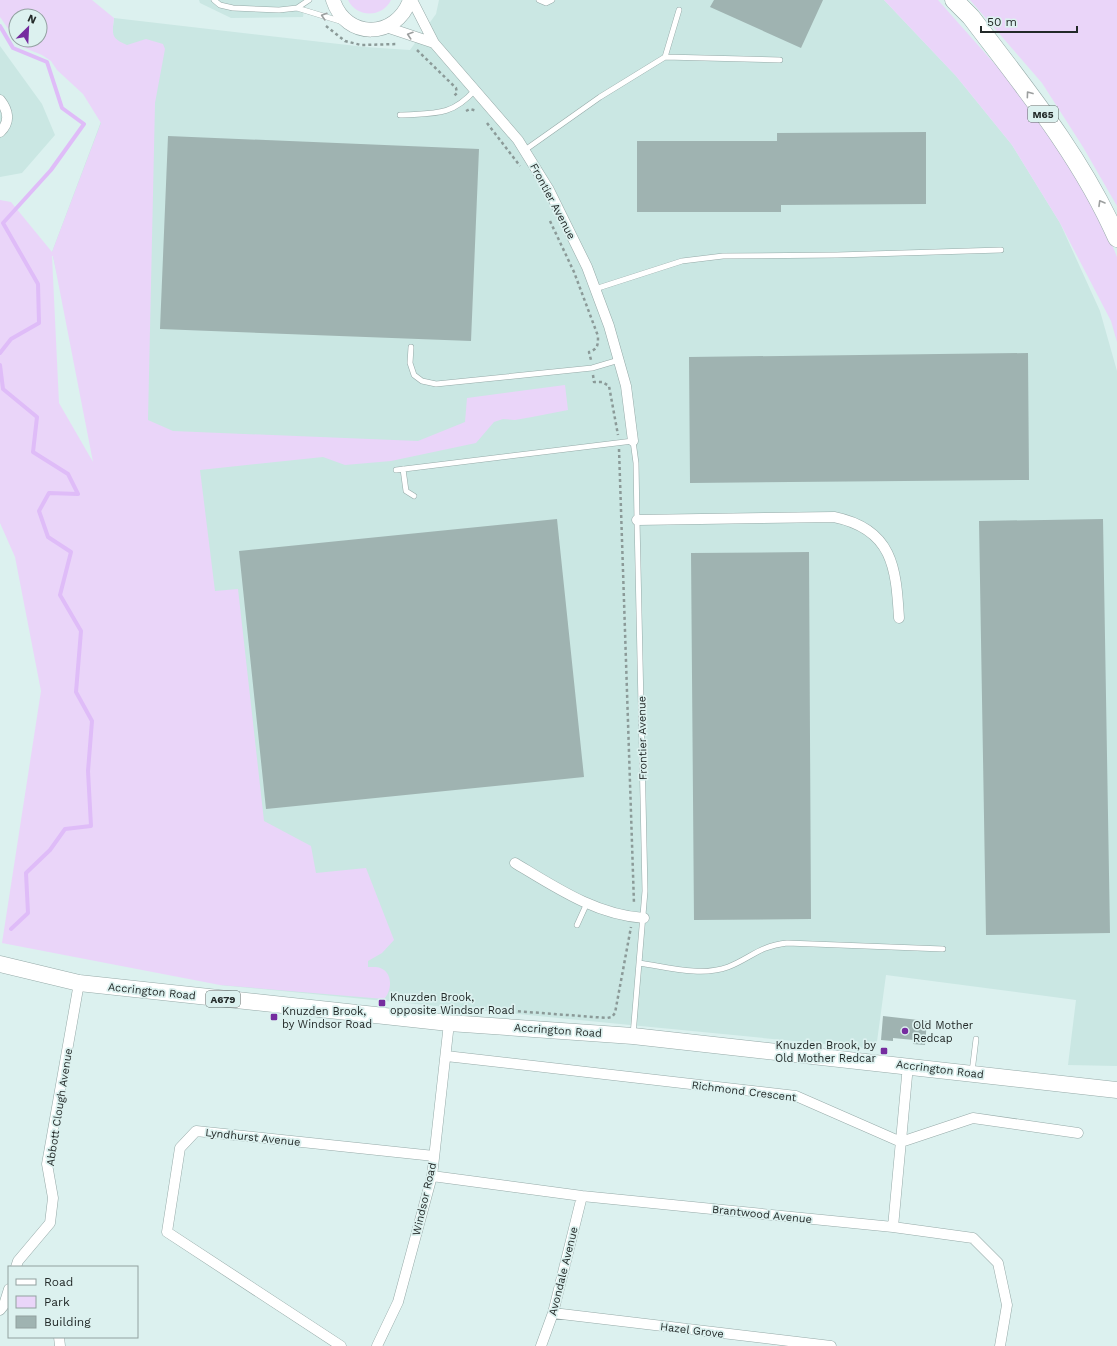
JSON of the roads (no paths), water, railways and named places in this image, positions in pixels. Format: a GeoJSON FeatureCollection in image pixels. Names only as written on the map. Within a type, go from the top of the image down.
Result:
{"type":"FeatureCollection","features":[{"type":"Feature","properties":{"kind":"highway","name":"M65"},"geometry":{"type":"LineString","coordinates":[[954,0],[971,17],[1069,149],[1104,208],[1117,238]]}},
{"type":"Feature","properties":{"kind":"main road","name":"Accrington Road"},"geometry":{"type":"LineString","coordinates":[[0,964],[79,983],[449,1023],[633,1036],[908,1065],[1117,1090]]}},
{"type":"Feature","properties":{"kind":"street"},"geometry":{"type":"LineString","coordinates":[[333,0],[342,17],[351,24],[362,29],[374,30],[386,27],[402,16],[411,0]]}},
{"type":"Feature","properties":{"kind":"street","name":"Frontier Avenue"},"geometry":{"type":"LineString","coordinates":[[411,0],[434,43],[518,140],[550,190],[587,267],[609,326],[626,386],[633,441]]}},
{"type":"Feature","properties":{"kind":"street","name":"Frontier Avenue"},"geometry":{"type":"LineString","coordinates":[[386,27],[434,43]]}},
{"type":"Feature","properties":{"kind":"street"},"geometry":{"type":"LineString","coordinates":[[0,100],[7,109],[8,118],[0,132]]}},
{"type":"Feature","properties":{"kind":"street"},"geometry":{"type":"LineString","coordinates":[[637,520],[834,517],[847,519],[871,532],[884,547],[891,561],[898,586],[899,618]]}},
{"type":"Feature","properties":{"kind":"street"},"geometry":{"type":"LineString","coordinates":[[515,863],[571,896],[587,903],[613,912],[639,917]]}},
{"type":"Feature","properties":{"kind":"street","name":"Abbott Clough Avenue"},"geometry":{"type":"LineString","coordinates":[[16,1266],[18,1261],[50,1223],[53,1198],[47,1164],[79,983]]}},
{"type":"Feature","properties":{"kind":"street","name":"Windsor Road"},"geometry":{"type":"LineString","coordinates":[[377,1346],[398,1302],[432,1176],[449,1023]]}},
{"type":"Feature","properties":{"kind":"street","name":"Richmond Crescent"},"geometry":{"type":"LineString","coordinates":[[446,1056],[796,1096],[901,1142]]}},
{"type":"Feature","properties":{"kind":"street"},"geometry":{"type":"LineString","coordinates":[[893,1227],[908,1065]]}},
{"type":"Feature","properties":{"kind":"street"},"geometry":{"type":"LineString","coordinates":[[901,1142],[973,1118],[1078,1133]]}},
{"type":"Feature","properties":{"kind":"street","name":"Lyndhurst Avenue"},"geometry":{"type":"LineString","coordinates":[[341,1346],[167,1232],[180,1148],[196,1131],[434,1156]]}},
{"type":"Feature","properties":{"kind":"street","name":"Brantwood Avenue"},"geometry":{"type":"LineString","coordinates":[[432,1176],[582,1196],[893,1227],[973,1238],[998,1263],[1007,1304],[1000,1346]]}},
{"type":"Feature","properties":{"kind":"street","name":"Avondale Avenue"},"geometry":{"type":"LineString","coordinates":[[541,1346],[553,1313],[582,1196]]}},
{"type":"Feature","properties":{"kind":"street"},"geometry":{"type":"LineString","coordinates":[[0,1310],[4,1305],[8,1292]]}},
{"type":"Feature","properties":{"kind":"street","name":"Hazel Grove"},"geometry":{"type":"LineString","coordinates":[[553,1313],[830,1346]]}},
{"type":"Feature","properties":{"kind":"lane"},"geometry":{"type":"LineString","coordinates":[[214,0],[220,5],[233,8],[279,10],[297,8],[351,24]]}},
{"type":"Feature","properties":{"kind":"lane"},"geometry":{"type":"LineString","coordinates":[[297,8],[309,0]]}},
{"type":"Feature","properties":{"kind":"lane"},"geometry":{"type":"LineString","coordinates":[[539,0],[546,4],[552,0]]}},
{"type":"Feature","properties":{"kind":"lane"},"geometry":{"type":"LineString","coordinates":[[665,56],[679,10]]}},
{"type":"Feature","properties":{"kind":"lane"},"geometry":{"type":"LineString","coordinates":[[525,150],[600,97],[665,56],[780,60]]}},
{"type":"Feature","properties":{"kind":"lane"},"geometry":{"type":"LineString","coordinates":[[400,115],[444,112],[460,105],[476,90]]}},
{"type":"Feature","properties":{"kind":"lane"},"geometry":{"type":"LineString","coordinates":[[595,289],[682,261],[723,256],[837,255],[1001,250]]}},
{"type":"Feature","properties":{"kind":"lane"},"geometry":{"type":"LineString","coordinates":[[411,347],[410,362],[414,376],[422,381],[436,384],[592,368],[619,360]]}},
{"type":"Feature","properties":{"kind":"lane"},"geometry":{"type":"LineString","coordinates":[[396,470],[633,441]]}},
{"type":"Feature","properties":{"kind":"lane","name":"Frontier Avenue"},"geometry":{"type":"LineString","coordinates":[[633,441],[636,463],[637,520],[639,917],[639,963],[633,1036]]}},
{"type":"Feature","properties":{"kind":"lane"},"geometry":{"type":"LineString","coordinates":[[403,469],[406,491],[414,496]]}},
{"type":"Feature","properties":{"kind":"lane"},"geometry":{"type":"LineString","coordinates":[[577,925],[587,903]]}},
{"type":"Feature","properties":{"kind":"lane"},"geometry":{"type":"LineString","coordinates":[[639,963],[701,971],[713,970],[727,968],[771,945],[787,943],[943,949]]}},
{"type":"Feature","properties":{"kind":"lane"},"geometry":{"type":"LineString","coordinates":[[972,1073],[976,1039]]}},
{"type":"Feature","properties":{"kind":"waterway"},"geometry":{"type":"LineString","coordinates":[[0,26],[13,48],[47,62],[62,108],[84,124],[51,170],[3,223],[38,284],[39,323],[11,339],[0,353]]}},
{"type":"Feature","properties":{"kind":"waterway"},"geometry":{"type":"LineString","coordinates":[[0,365],[3,389],[37,417],[33,452],[68,474],[78,494],[49,493],[39,511],[48,537],[71,552],[60,595],[81,631],[76,692],[92,721],[88,771],[91,826],[65,829],[50,850],[26,873],[28,913],[11,929]]}},
{"type":"Feature","properties":{"kind":"place","name":"Knuzden Brook, opposite Windsor Road"},"geometry":{"type":"Point","coordinates":[382,1003]}},
{"type":"Feature","properties":{"kind":"place","name":"Knuzden Brook, by Windsor Road"},"geometry":{"type":"Point","coordinates":[274,1017]}},
{"type":"Feature","properties":{"kind":"place","name":"Old Mother Redcap"},"geometry":{"type":"Point","coordinates":[905,1031]}},
{"type":"Feature","properties":{"kind":"place","name":"Knuzden Brook, by Old Mother Redcar"},"geometry":{"type":"Point","coordinates":[884,1051]}}]}
